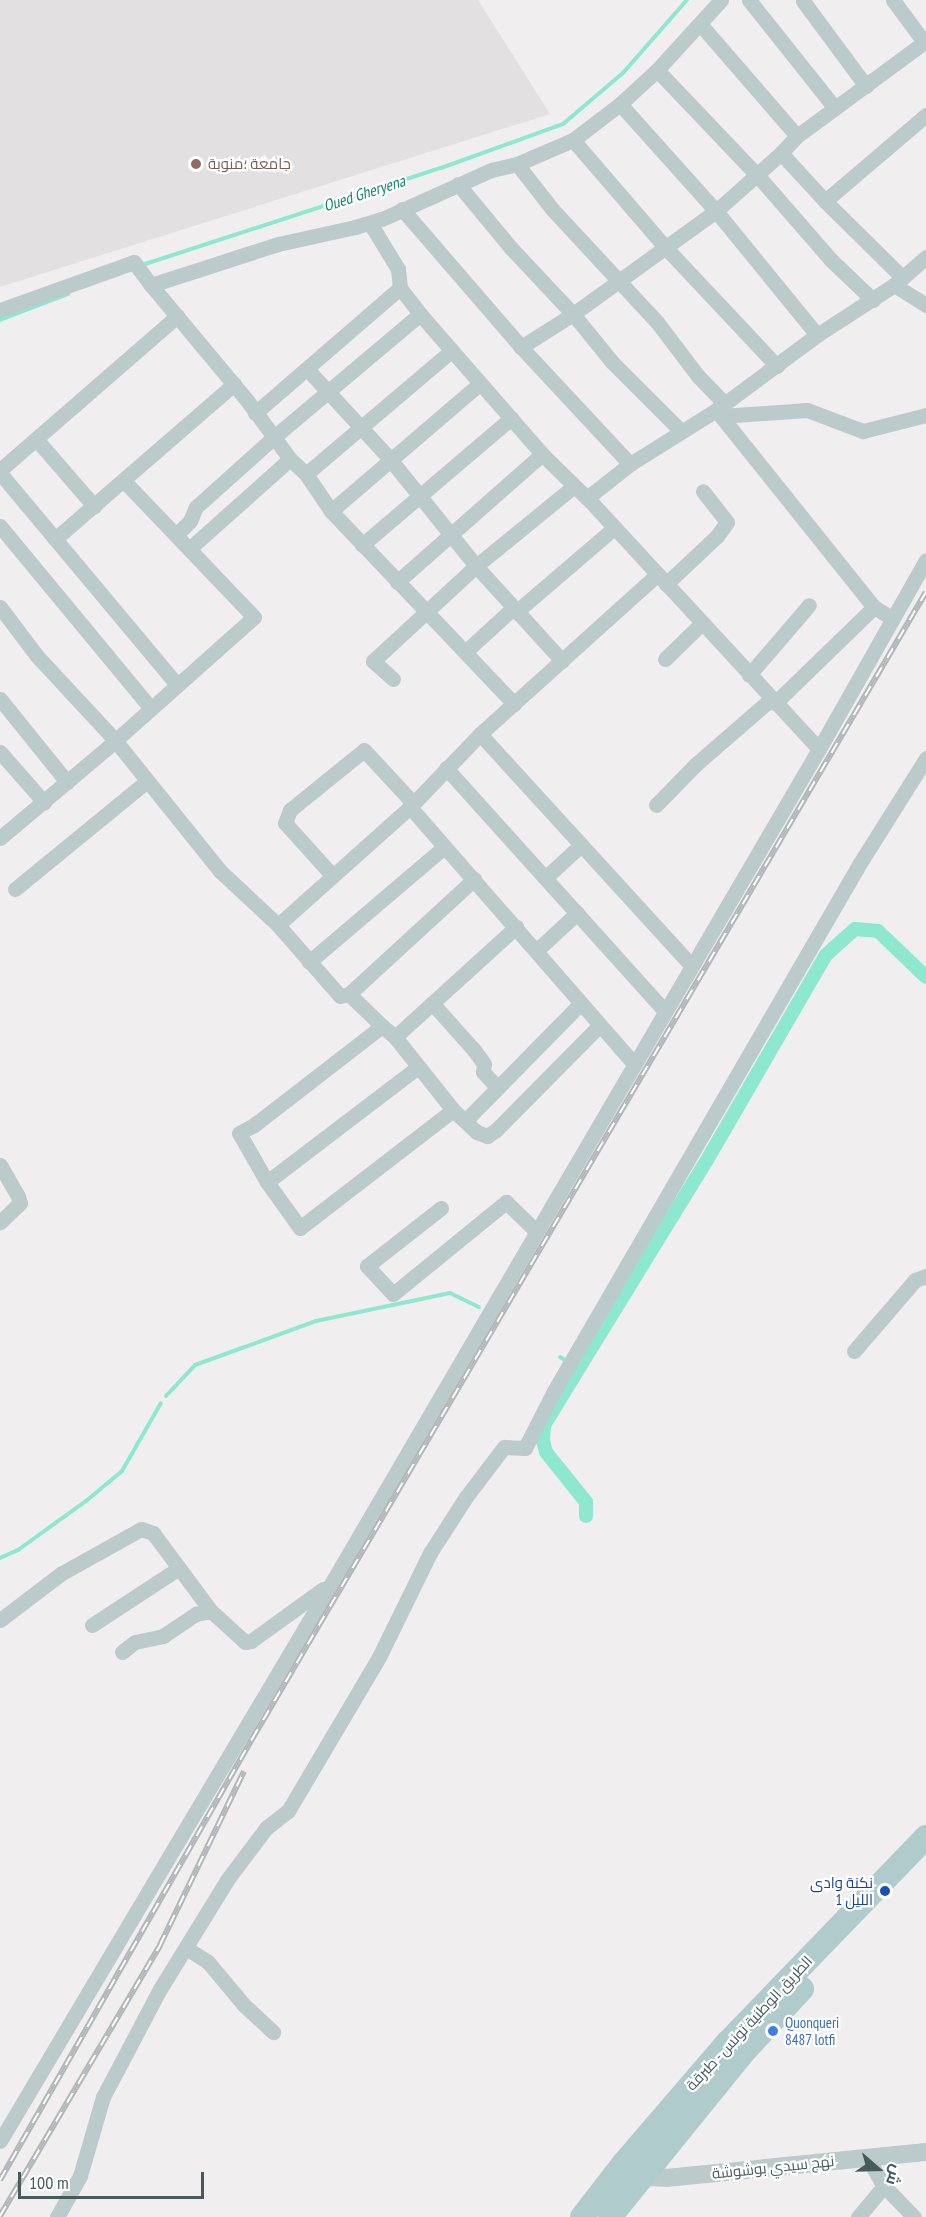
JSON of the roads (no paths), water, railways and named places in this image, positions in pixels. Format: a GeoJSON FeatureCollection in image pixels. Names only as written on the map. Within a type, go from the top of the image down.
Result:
{"type":"FeatureCollection","features":[{"type":"Feature","properties":{"kind":"main road","name":"الطريق الوطنية تونس - طبرقة"},"geometry":{"type":"LineString","coordinates":[[610,2217],[633,2170],[728,2042],[926,1837]]}},
{"type":"Feature","properties":{"kind":"main road","name":"الطريق الوطنية تونس - طبرقة"},"geometry":{"type":"LineString","coordinates":[[582,2217],[633,2170],[926,1856]]}},
{"type":"Feature","properties":{"kind":"street"},"geometry":{"type":"LineString","coordinates":[[151,285],[278,244],[370,223],[491,170],[517,164],[573,140],[620,104],[657,70],[721,0]]}},
{"type":"Feature","properties":{"kind":"street"},"geometry":{"type":"LineString","coordinates":[[749,0],[835,108]]}},
{"type":"Feature","properties":{"kind":"street"},"geometry":{"type":"LineString","coordinates":[[520,347],[621,282],[716,211],[758,176],[797,136],[925,41],[893,0]]}},
{"type":"Feature","properties":{"kind":"street"},"geometry":{"type":"LineString","coordinates":[[803,1],[866,86]]}},
{"type":"Feature","properties":{"kind":"street"},"geometry":{"type":"LineString","coordinates":[[700,24],[797,136]]}},
{"type":"Feature","properties":{"kind":"street"},"geometry":{"type":"LineString","coordinates":[[657,70],[758,176],[831,260],[873,300]]}},
{"type":"Feature","properties":{"kind":"street"},"geometry":{"type":"LineString","coordinates":[[620,104],[716,211],[817,335]]}},
{"type":"Feature","properties":{"kind":"street"},"geometry":{"type":"LineString","coordinates":[[825,201],[926,115]]}},
{"type":"Feature","properties":{"kind":"street"},"geometry":{"type":"LineString","coordinates":[[573,140],[666,248],[777,366]]}},
{"type":"Feature","properties":{"kind":"street"},"geometry":{"type":"LineString","coordinates":[[781,153],[898,281],[926,305]]}},
{"type":"Feature","properties":{"kind":"street"},"geometry":{"type":"LineString","coordinates":[[517,164],[552,209],[621,282],[874,607],[893,619]]}},
{"type":"Feature","properties":{"kind":"street"},"geometry":{"type":"LineString","coordinates":[[458,184],[511,248],[573,314],[612,362],[681,431]]}},
{"type":"Feature","properties":{"kind":"street"},"geometry":{"type":"LineString","coordinates":[[402,209],[520,347],[630,464]]}},
{"type":"Feature","properties":{"kind":"street"},"geometry":{"type":"LineString","coordinates":[[370,223],[398,269],[400,288],[479,384],[573,487],[615,527],[819,749]]}},
{"type":"Feature","properties":{"kind":"street"},"geometry":{"type":"LineString","coordinates":[[587,498],[630,464],[681,431],[721,410],[817,335],[873,300],[926,257]]}},
{"type":"Feature","properties":{"kind":"street"},"geometry":{"type":"LineString","coordinates":[[0,310],[138,266],[151,285],[234,384],[290,459],[306,474],[331,511],[514,704]]}},
{"type":"Feature","properties":{"kind":"street"},"geometry":{"type":"LineString","coordinates":[[255,413],[400,288]]}},
{"type":"Feature","properties":{"kind":"street"},"geometry":{"type":"LineString","coordinates":[[176,535],[190,521],[196,507],[274,437],[420,314]]}},
{"type":"Feature","properties":{"kind":"street"},"geometry":{"type":"LineString","coordinates":[[177,316],[0,471],[177,685]]}},
{"type":"Feature","properties":{"kind":"street"},"geometry":{"type":"LineString","coordinates":[[306,474],[361,430],[451,351]]}},
{"type":"Feature","properties":{"kind":"street"},"geometry":{"type":"LineString","coordinates":[[307,369],[389,458],[476,566],[562,661]]}},
{"type":"Feature","properties":{"kind":"street"},"geometry":{"type":"LineString","coordinates":[[55,539],[234,384]]}},
{"type":"Feature","properties":{"kind":"street"},"geometry":{"type":"LineString","coordinates":[[331,511],[389,458],[479,384]]}},
{"type":"Feature","properties":{"kind":"street"},"geometry":{"type":"LineString","coordinates":[[721,410],[807,410],[864,431],[926,415]]}},
{"type":"Feature","properties":{"kind":"street"},"geometry":{"type":"LineString","coordinates":[[362,545],[511,418]]}},
{"type":"Feature","properties":{"kind":"street"},"geometry":{"type":"LineString","coordinates":[[36,438],[94,506]]}},
{"type":"Feature","properties":{"kind":"street"},"geometry":{"type":"LineString","coordinates":[[397,582],[542,454]]}},
{"type":"Feature","properties":{"kind":"street"},"geometry":{"type":"LineString","coordinates":[[189,549],[290,459]]}},
{"type":"Feature","properties":{"kind":"street"},"geometry":{"type":"LineString","coordinates":[[0,838],[254,617],[124,481]]}},
{"type":"Feature","properties":{"kind":"street"},"geometry":{"type":"LineString","coordinates":[[393,679],[373,661],[476,566],[573,487]]}},
{"type":"Feature","properties":{"kind":"street"},"geometry":{"type":"LineString","coordinates":[[278,926],[332,874],[411,805],[480,734],[562,661],[717,536],[727,522],[703,490]]}},
{"type":"Feature","properties":{"kind":"street"},"geometry":{"type":"LineString","coordinates":[[0,526],[150,707]]}},
{"type":"Feature","properties":{"kind":"street"},"geometry":{"type":"LineString","coordinates":[[465,652],[615,527]]}},
{"type":"Feature","properties":{"kind":"street"},"geometry":{"type":"LineString","coordinates":[[0,2141],[331,1584],[535,1230],[819,749],[926,560]]}},
{"type":"Feature","properties":{"kind":"street"},"geometry":{"type":"LineString","coordinates":[[749,675],[809,605]]}},
{"type":"Feature","properties":{"kind":"street"},"geometry":{"type":"LineString","coordinates":[[0,607],[37,656],[114,740],[220,871],[278,926],[340,996],[349,994],[474,879]]}},
{"type":"Feature","properties":{"kind":"street"},"geometry":{"type":"LineString","coordinates":[[656,806],[695,765],[773,701],[874,607]]}},
{"type":"Feature","properties":{"kind":"street"},"geometry":{"type":"LineString","coordinates":[[665,659],[702,623]]}},
{"type":"Feature","properties":{"kind":"street"},"geometry":{"type":"LineString","coordinates":[[0,699],[67,782]]}},
{"type":"Feature","properties":{"kind":"street"},"geometry":{"type":"LineString","coordinates":[[480,734],[692,966]]}},
{"type":"Feature","properties":{"kind":"street"},"geometry":{"type":"LineString","coordinates":[[332,874],[285,823],[290,810],[364,750],[444,847],[634,1064]]}},
{"type":"Feature","properties":{"kind":"street"},"geometry":{"type":"LineString","coordinates":[[0,752],[44,802]]}},
{"type":"Feature","properties":{"kind":"street"},"geometry":{"type":"LineString","coordinates":[[57,2217],[80,2176],[103,2097],[120,2062],[186,1948],[227,1880],[266,1828],[288,1811],[379,1657],[430,1553],[466,1497],[504,1447],[525,1448],[554,1391],[572,1364],[860,863],[926,758]]}},
{"type":"Feature","properties":{"kind":"street"},"geometry":{"type":"LineString","coordinates":[[446,768],[665,1011]]}},
{"type":"Feature","properties":{"kind":"street"},"geometry":{"type":"LineString","coordinates":[[15,889],[147,781]]}},
{"type":"Feature","properties":{"kind":"street"},"geometry":{"type":"LineString","coordinates":[[545,878],[581,845]]}},
{"type":"Feature","properties":{"kind":"street"},"geometry":{"type":"LineString","coordinates":[[309,962],[444,847]]}},
{"type":"Feature","properties":{"kind":"street"},"geometry":{"type":"LineString","coordinates":[[536,951],[577,913]]}},
{"type":"Feature","properties":{"kind":"street"},"geometry":{"type":"LineString","coordinates":[[395,1037],[516,927]]}},
{"type":"Feature","properties":{"kind":"street"},"geometry":{"type":"LineString","coordinates":[[349,994],[395,1037],[453,1110],[481,1134],[492,1134],[599,1026]]}},
{"type":"Feature","properties":{"kind":"street"},"geometry":{"type":"LineString","coordinates":[[432,1003],[474,1050],[484,1064],[483,1072],[497,1087]]}},
{"type":"Feature","properties":{"kind":"street"},"geometry":{"type":"LineString","coordinates":[[466,1120],[581,1004]]}},
{"type":"Feature","properties":{"kind":"street"},"geometry":{"type":"LineString","coordinates":[[382,1026],[254,1125],[239,1133],[267,1182],[300,1228],[453,1110]]}},
{"type":"Feature","properties":{"kind":"street"},"geometry":{"type":"LineString","coordinates":[[267,1182],[418,1067]]}},
{"type":"Feature","properties":{"kind":"street"},"geometry":{"type":"LineString","coordinates":[[0,1165],[20,1203],[0,1222]]}},
{"type":"Feature","properties":{"kind":"street"},"geometry":{"type":"LineString","coordinates":[[441,1208],[367,1266],[393,1294],[506,1202],[535,1230]]}},
{"type":"Feature","properties":{"kind":"street"},"geometry":{"type":"LineString","coordinates":[[854,1351],[915,1280],[926,1276]]}},
{"type":"Feature","properties":{"kind":"street"},"geometry":{"type":"LineString","coordinates":[[0,1620],[62,1573],[141,1529],[153,1533],[212,1611],[240,1640],[245,1642],[251,1641],[331,1584]]}},
{"type":"Feature","properties":{"kind":"street"},"geometry":{"type":"LineString","coordinates":[[92,1625],[179,1568]]}},
{"type":"Feature","properties":{"kind":"street"},"geometry":{"type":"LineString","coordinates":[[122,1652],[135,1642],[163,1636],[196,1614],[212,1611]]}},
{"type":"Feature","properties":{"kind":"street"},"geometry":{"type":"LineString","coordinates":[[186,1948],[208,1962],[244,2005],[273,2032]]}},
{"type":"Feature","properties":{"kind":"street","name":"نهج سيدي بوشوشة"},"geometry":{"type":"LineString","coordinates":[[633,2170],[666,2178],[926,2152]]}},
{"type":"Feature","properties":{"kind":"street"},"geometry":{"type":"LineString","coordinates":[[867,2157],[874,2174],[914,2217]]}},
{"type":"Feature","properties":{"kind":"street"},"geometry":{"type":"LineString","coordinates":[[858,2217],[884,2186]]}},
{"type":"Feature","properties":{"kind":"waterway","name":"Oued Gheryena"},"geometry":{"type":"LineString","coordinates":[[142,265],[441,168],[563,124],[623,73],[687,0]]}},
{"type":"Feature","properties":{"kind":"waterway","name":"Oued Gheryena"},"geometry":{"type":"LineString","coordinates":[[0,320],[68,294]]}},
{"type":"Feature","properties":{"kind":"waterway"},"geometry":{"type":"LineString","coordinates":[[586,1516],[586,1502],[546,1452],[543,1441],[544,1425],[707,1160],[826,955],[855,929],[878,931],[926,977]]}},
{"type":"Feature","properties":{"kind":"waterway"},"geometry":{"type":"LineString","coordinates":[[166,1396],[195,1365],[316,1321],[450,1293],[479,1307]]}},
{"type":"Feature","properties":{"kind":"waterway"},"geometry":{"type":"LineString","coordinates":[[560,1357],[568,1362]]}},
{"type":"Feature","properties":{"kind":"waterway"},"geometry":{"type":"LineString","coordinates":[[0,1558],[18,1550],[86,1501],[122,1471],[161,1403]]}},
{"type":"Feature","properties":{"kind":"railway"},"geometry":{"type":"LineString","coordinates":[[0,2180],[252,1739],[926,592]]}},
{"type":"Feature","properties":{"kind":"railway"},"geometry":{"type":"LineString","coordinates":[[0,2216],[160,1945],[244,1771]]}},
{"type":"Feature","properties":{"kind":"place","name":"جامعة ؛منوبة"},"geometry":{"type":"Point","coordinates":[196,164]}},
{"type":"Feature","properties":{"kind":"place","name":"نكنة وادى الليل 1"},"geometry":{"type":"Point","coordinates":[885,1891]}},
{"type":"Feature","properties":{"kind":"place","name":"Quonqueri 8487 lotfi"},"geometry":{"type":"Point","coordinates":[773,2031]}}]}
